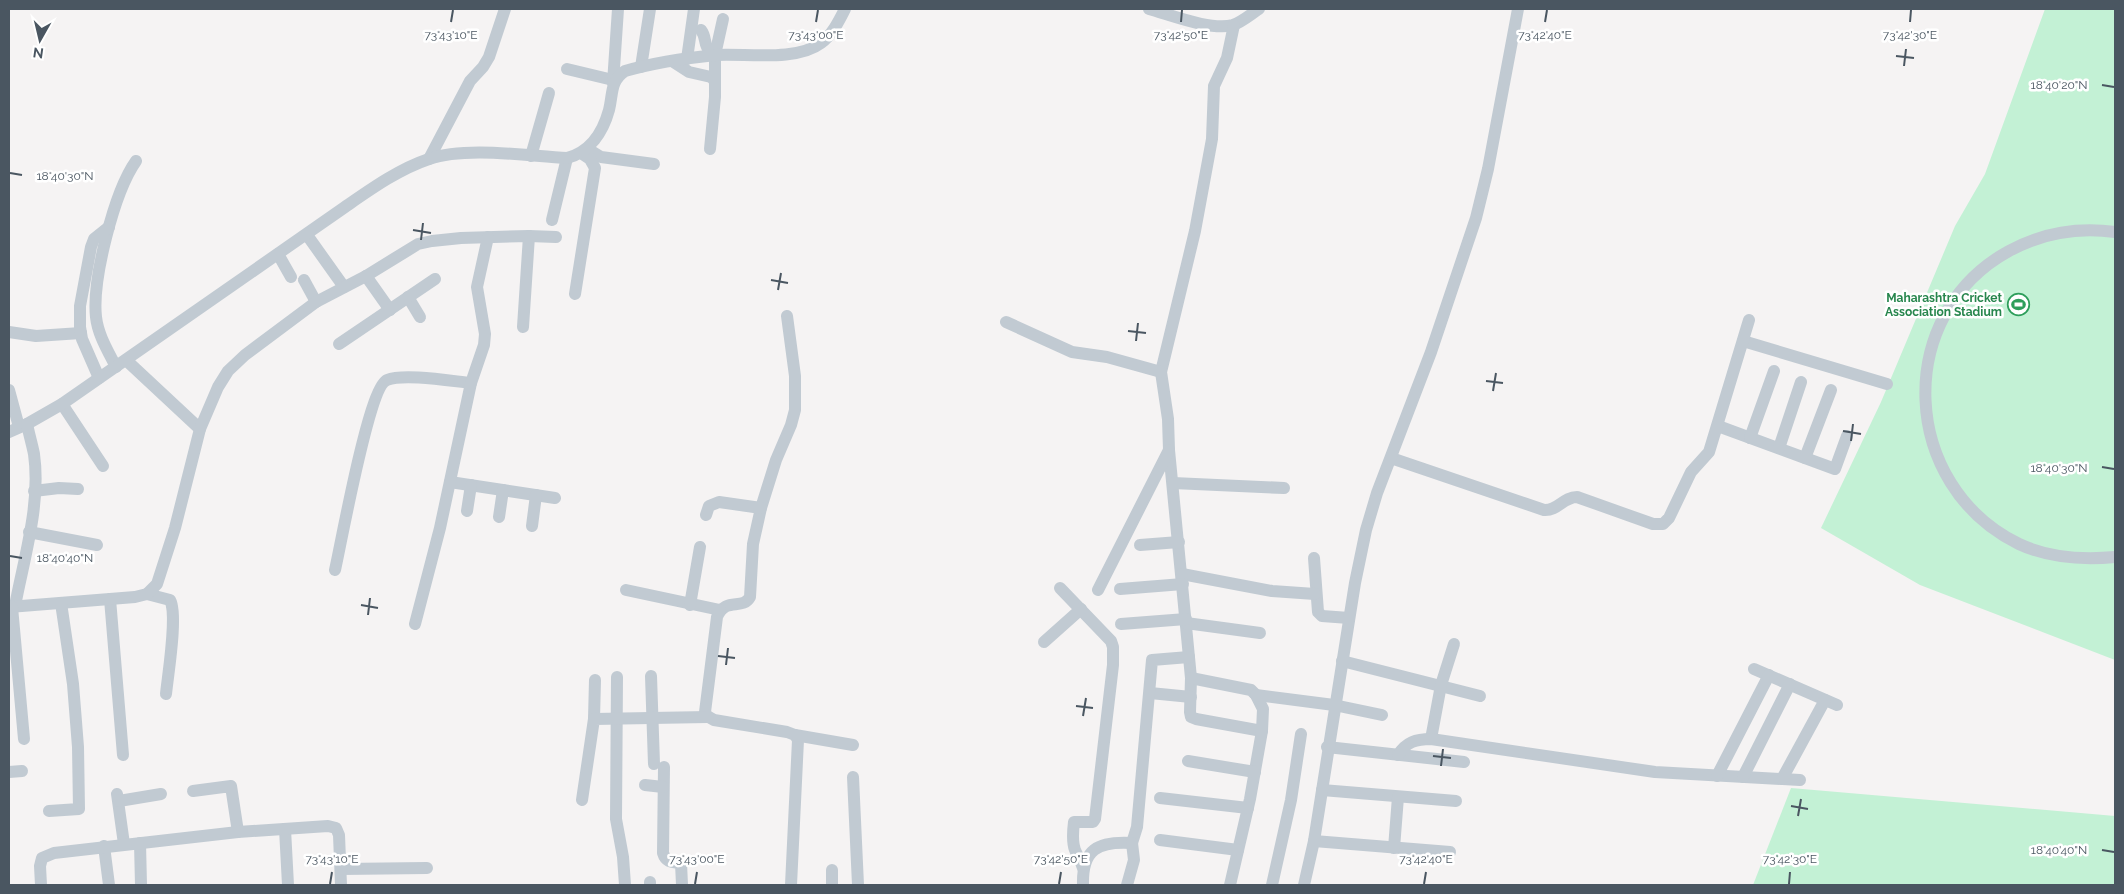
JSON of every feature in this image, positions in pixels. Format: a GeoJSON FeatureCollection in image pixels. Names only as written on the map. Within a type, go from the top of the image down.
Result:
{"type":"FeatureCollection","features":[{"type":"Feature","properties":{"kind":"street"},"geometry":{"type":"LineString","coordinates":[[429,159],[470,80],[483,67],[489,56],[505,9]]}},
{"type":"Feature","properties":{"kind":"street"},"geometry":{"type":"LineString","coordinates":[[18,428],[62,404],[375,187],[429,159],[467,153],[567,158],[584,151],[606,120],[613,82],[618,9]]}},
{"type":"Feature","properties":{"kind":"street"},"geometry":{"type":"LineString","coordinates":[[641,67],[650,9]]}},
{"type":"Feature","properties":{"kind":"street"},"geometry":{"type":"LineString","coordinates":[[687,59],[694,9]]}},
{"type":"Feature","properties":{"kind":"street"},"geometry":{"type":"LineString","coordinates":[[613,82],[625,72],[641,67],[687,59],[715,55],[791,54],[807,50],[820,44],[828,37],[844,9]]}},
{"type":"Feature","properties":{"kind":"street"},"geometry":{"type":"LineString","coordinates":[[1149,9],[1210,25],[1234,24],[1260,9]]}},
{"type":"Feature","properties":{"kind":"street"},"geometry":{"type":"LineString","coordinates":[[1304,885],[1314,841],[1334,705],[1366,530],[1431,352],[1476,218],[1488,169],[1518,9]]}},
{"type":"Feature","properties":{"kind":"street"},"geometry":{"type":"LineString","coordinates":[[710,148],[715,55],[723,19]]}},
{"type":"Feature","properties":{"kind":"street"},"geometry":{"type":"LineString","coordinates":[[1234,24],[1227,58],[1214,86],[1212,139],[1195,231],[1161,372],[1168,419],[1169,450],[1191,678],[1191,717],[1262,731]]}},
{"type":"Feature","properties":{"kind":"street"},"geometry":{"type":"LineString","coordinates":[[701,30],[704,33],[707,47],[715,55]]}},
{"type":"Feature","properties":{"kind":"street"},"geometry":{"type":"LineString","coordinates":[[672,62],[689,72],[710,77],[715,81]]}},
{"type":"Feature","properties":{"kind":"street"},"geometry":{"type":"LineString","coordinates":[[566,70],[613,82]]}},
{"type":"Feature","properties":{"kind":"street"},"geometry":{"type":"LineString","coordinates":[[531,156],[549,93]]}},
{"type":"Feature","properties":{"kind":"street"},"geometry":{"type":"LineString","coordinates":[[584,151],[601,156],[654,164]]}},
{"type":"Feature","properties":{"kind":"street"},"geometry":{"type":"LineString","coordinates":[[575,294],[595,168],[584,151]]}},
{"type":"Feature","properties":{"kind":"street"},"geometry":{"type":"LineString","coordinates":[[552,220],[567,158]]}},
{"type":"Feature","properties":{"kind":"street"},"geometry":{"type":"LineString","coordinates":[[136,161],[123,181],[109,227],[99,276],[96,316],[101,336],[121,364],[200,429]]}},
{"type":"Feature","properties":{"kind":"street"},"geometry":{"type":"LineString","coordinates":[[99,378],[81,333],[80,306],[90,247],[98,234],[109,227]]}},
{"type":"Feature","properties":{"kind":"street"},"geometry":{"type":"LineString","coordinates":[[2115,232],[2094,230],[2059,232],[2026,242],[1996,259],[1969,281],[1948,308],[1934,340],[1926,373],[1925,408],[1931,442],[1944,474],[1964,502],[1990,526],[2019,544],[2052,555],[2086,560],[2115,557]]}},
{"type":"Feature","properties":{"kind":"street"},"geometry":{"type":"LineString","coordinates":[[307,235],[344,287]]}},
{"type":"Feature","properties":{"kind":"street"},"geometry":{"type":"LineString","coordinates":[[523,327],[529,236]]}},
{"type":"Feature","properties":{"kind":"street"},"geometry":{"type":"LineString","coordinates":[[415,624],[440,528],[471,383],[484,345],[485,334],[477,287],[488,237]]}},
{"type":"Feature","properties":{"kind":"street"},"geometry":{"type":"LineString","coordinates":[[147,594],[157,584],[162,571],[200,429],[218,387],[228,371],[244,355],[316,302],[366,276],[418,244],[443,239],[556,237]]}},
{"type":"Feature","properties":{"kind":"street"},"geometry":{"type":"LineString","coordinates":[[278,254],[316,302]]}},
{"type":"Feature","properties":{"kind":"street"},"geometry":{"type":"LineString","coordinates":[[366,276],[390,310]]}},
{"type":"Feature","properties":{"kind":"street"},"geometry":{"type":"LineString","coordinates":[[339,344],[435,279]]}},
{"type":"Feature","properties":{"kind":"street"},"geometry":{"type":"LineString","coordinates":[[408,297],[420,316]]}},
{"type":"Feature","properties":{"kind":"street"},"geometry":{"type":"LineString","coordinates":[[708,717],[705,712],[715,626],[720,610],[727,604],[748,601],[750,597],[753,544],[761,508],[776,460],[791,425],[795,410],[795,376],[787,316]]}},
{"type":"Feature","properties":{"kind":"street"},"geometry":{"type":"LineString","coordinates":[[1391,458],[1544,510],[1553,509],[1571,497],[1577,497],[1658,525],[1666,523],[1691,472],[1709,452],[1749,320]]}},
{"type":"Feature","properties":{"kind":"street"},"geometry":{"type":"LineString","coordinates":[[1006,322],[1072,352],[1107,356],[1161,372]]}},
{"type":"Feature","properties":{"kind":"street"},"geometry":{"type":"LineString","coordinates":[[9,332],[36,336],[81,333]]}},
{"type":"Feature","properties":{"kind":"street"},"geometry":{"type":"LineString","coordinates":[[1743,341],[1887,384]]}},
{"type":"Feature","properties":{"kind":"street"},"geometry":{"type":"LineString","coordinates":[[1750,438],[1774,370]]}},
{"type":"Feature","properties":{"kind":"street"},"geometry":{"type":"LineString","coordinates":[[335,570],[368,419],[381,384],[386,380],[411,378],[471,383]]}},
{"type":"Feature","properties":{"kind":"street"},"geometry":{"type":"LineString","coordinates":[[1779,448],[1800,382]]}},
{"type":"Feature","properties":{"kind":"street"},"geometry":{"type":"LineString","coordinates":[[9,390],[18,428],[34,454],[34,490],[29,532],[12,607],[24,739]]}},
{"type":"Feature","properties":{"kind":"street"},"geometry":{"type":"LineString","coordinates":[[1805,458],[1831,390]]}},
{"type":"Feature","properties":{"kind":"street"},"geometry":{"type":"LineString","coordinates":[[62,404],[103,466]]}},
{"type":"Feature","properties":{"kind":"street"},"geometry":{"type":"LineString","coordinates":[[1718,426],[1835,469],[1847,436]]}},
{"type":"Feature","properties":{"kind":"street"},"geometry":{"type":"LineString","coordinates":[[1098,590],[1169,450]]}},
{"type":"Feature","properties":{"kind":"street"},"geometry":{"type":"LineString","coordinates":[[450,482],[556,498]]}},
{"type":"Feature","properties":{"kind":"street"},"geometry":{"type":"LineString","coordinates":[[1173,483],[1284,488]]}},
{"type":"Feature","properties":{"kind":"street"},"geometry":{"type":"LineString","coordinates":[[467,511],[471,485]]}},
{"type":"Feature","properties":{"kind":"street"},"geometry":{"type":"LineString","coordinates":[[34,490],[78,489]]}},
{"type":"Feature","properties":{"kind":"street"},"geometry":{"type":"LineString","coordinates":[[499,517],[503,490]]}},
{"type":"Feature","properties":{"kind":"street"},"geometry":{"type":"LineString","coordinates":[[532,526],[536,495]]}},
{"type":"Feature","properties":{"kind":"street"},"geometry":{"type":"LineString","coordinates":[[706,515],[709,506],[719,502],[761,508]]}},
{"type":"Feature","properties":{"kind":"street"},"geometry":{"type":"LineString","coordinates":[[29,532],[97,546]]}},
{"type":"Feature","properties":{"kind":"street"},"geometry":{"type":"LineString","coordinates":[[1140,545],[1179,542]]}},
{"type":"Feature","properties":{"kind":"street"},"geometry":{"type":"LineString","coordinates":[[690,605],[700,547]]}},
{"type":"Feature","properties":{"kind":"street"},"geometry":{"type":"LineString","coordinates":[[1314,558],[1318,612],[1322,616],[1349,618]]}},
{"type":"Feature","properties":{"kind":"street"},"geometry":{"type":"LineString","coordinates":[[1120,589],[1182,579],[1272,591],[1316,594]]}},
{"type":"Feature","properties":{"kind":"street"},"geometry":{"type":"LineString","coordinates":[[1060,588],[1111,641],[1114,656],[1096,819],[1093,822],[1074,822],[1074,847],[1082,861],[1083,885]]}},
{"type":"Feature","properties":{"kind":"street"},"geometry":{"type":"LineString","coordinates":[[626,590],[720,610]]}},
{"type":"Feature","properties":{"kind":"street"},"geometry":{"type":"LineString","coordinates":[[12,607],[135,597],[147,594],[170,600],[173,605],[174,620],[166,694]]}},
{"type":"Feature","properties":{"kind":"street"},"geometry":{"type":"LineString","coordinates":[[110,599],[122,756]]}},
{"type":"Feature","properties":{"kind":"street"},"geometry":{"type":"LineString","coordinates":[[49,811],[79,809],[78,747],[73,684],[61,602]]}},
{"type":"Feature","properties":{"kind":"street"},"geometry":{"type":"LineString","coordinates":[[1044,642],[1081,609]]}},
{"type":"Feature","properties":{"kind":"street"},"geometry":{"type":"LineString","coordinates":[[1121,624],[1186,621],[1260,632]]}},
{"type":"Feature","properties":{"kind":"street"},"geometry":{"type":"LineString","coordinates":[[1431,739],[1441,685],[1454,644]]}},
{"type":"Feature","properties":{"kind":"street"},"geometry":{"type":"LineString","coordinates":[[1127,885],[1134,860],[1132,844],[1137,827],[1152,660],[1189,657]]}},
{"type":"Feature","properties":{"kind":"street"},"geometry":{"type":"LineString","coordinates":[[1342,661],[1480,696]]}},
{"type":"Feature","properties":{"kind":"street"},"geometry":{"type":"LineString","coordinates":[[1754,669],[1838,705]]}},
{"type":"Feature","properties":{"kind":"street"},"geometry":{"type":"LineString","coordinates":[[651,676],[652,718],[663,787],[663,853],[666,860],[681,863],[682,885]]}},
{"type":"Feature","properties":{"kind":"street"},"geometry":{"type":"LineString","coordinates":[[1717,776],[1769,676]]}},
{"type":"Feature","properties":{"kind":"street"},"geometry":{"type":"LineString","coordinates":[[617,677],[616,819],[623,857],[625,885]]}},
{"type":"Feature","properties":{"kind":"street"},"geometry":{"type":"LineString","coordinates":[[1191,678],[1251,690],[1256,695],[1263,709],[1262,731],[1255,772],[1230,885]]}},
{"type":"Feature","properties":{"kind":"street"},"geometry":{"type":"LineString","coordinates":[[582,800],[594,719],[595,680]]}},
{"type":"Feature","properties":{"kind":"street"},"geometry":{"type":"LineString","coordinates":[[1743,777],[1790,684]]}},
{"type":"Feature","properties":{"kind":"street"},"geometry":{"type":"LineString","coordinates":[[1150,693],[1191,696]]}},
{"type":"Feature","properties":{"kind":"street"},"geometry":{"type":"LineString","coordinates":[[1256,695],[1334,705],[1382,714]]}},
{"type":"Feature","properties":{"kind":"street"},"geometry":{"type":"LineString","coordinates":[[1782,779],[1825,700]]}},
{"type":"Feature","properties":{"kind":"street"},"geometry":{"type":"LineString","coordinates":[[594,719],[708,717],[853,745]]}},
{"type":"Feature","properties":{"kind":"street"},"geometry":{"type":"LineString","coordinates":[[1272,885],[1291,800],[1300,734]]}},
{"type":"Feature","properties":{"kind":"street"},"geometry":{"type":"LineString","coordinates":[[791,885],[799,746],[794,735]]}},
{"type":"Feature","properties":{"kind":"street"},"geometry":{"type":"LineString","coordinates":[[1398,755],[1403,746],[1411,741],[1431,739],[1632,769],[1800,780]]}},
{"type":"Feature","properties":{"kind":"street"},"geometry":{"type":"LineString","coordinates":[[1327,747],[1464,762]]}},
{"type":"Feature","properties":{"kind":"street"},"geometry":{"type":"LineString","coordinates":[[1188,761],[1255,772]]}},
{"type":"Feature","properties":{"kind":"street"},"geometry":{"type":"LineString","coordinates":[[9,772],[22,771]]}},
{"type":"Feature","properties":{"kind":"street"},"geometry":{"type":"LineString","coordinates":[[854,777],[858,885]]}},
{"type":"Feature","properties":{"kind":"street"},"geometry":{"type":"LineString","coordinates":[[645,785],[663,787]]}},
{"type":"Feature","properties":{"kind":"street"},"geometry":{"type":"LineString","coordinates":[[193,791],[231,786],[238,832]]}},
{"type":"Feature","properties":{"kind":"street"},"geometry":{"type":"LineString","coordinates":[[1322,790],[1456,801]]}},
{"type":"Feature","properties":{"kind":"street"},"geometry":{"type":"LineString","coordinates":[[124,844],[118,798],[161,794]]}},
{"type":"Feature","properties":{"kind":"street"},"geometry":{"type":"LineString","coordinates":[[1394,848],[1398,797]]}},
{"type":"Feature","properties":{"kind":"street"},"geometry":{"type":"LineString","coordinates":[[1160,798],[1248,808]]}},
{"type":"Feature","properties":{"kind":"street"},"geometry":{"type":"LineString","coordinates":[[42,885],[40,866],[42,858],[46,855],[140,842],[238,832],[328,826],[336,828],[340,844],[341,885]]}},
{"type":"Feature","properties":{"kind":"street"},"geometry":{"type":"LineString","coordinates":[[285,829],[288,885]]}},
{"type":"Feature","properties":{"kind":"street"},"geometry":{"type":"LineString","coordinates":[[1160,840],[1238,850]]}},
{"type":"Feature","properties":{"kind":"street"},"geometry":{"type":"LineString","coordinates":[[1314,841],[1450,852]]}},
{"type":"Feature","properties":{"kind":"street"},"geometry":{"type":"LineString","coordinates":[[140,842],[142,885]]}},
{"type":"Feature","properties":{"kind":"street"},"geometry":{"type":"LineString","coordinates":[[1083,868],[1086,859],[1102,846],[1118,842],[1132,844]]}},
{"type":"Feature","properties":{"kind":"street"},"geometry":{"type":"LineString","coordinates":[[104,846],[109,885]]}},
{"type":"Feature","properties":{"kind":"street"},"geometry":{"type":"LineString","coordinates":[[340,870],[427,868]]}},
{"type":"Feature","properties":{"kind":"street"},"geometry":{"type":"LineString","coordinates":[[832,870],[832,885]]}},
{"type":"Feature","properties":{"kind":"green space","name":"Maharashtra Cricket Association Stadium"},"geometry":{"type":"Polygon","coordinates":[[[2045,9],[2115,9],[2115,660],[1920,585],[1821,528],[1881,402],[1955,226],[1985,174],[2045,9]]]}},
{"type":"Feature","properties":{"kind":"green space"},"geometry":{"type":"Polygon","coordinates":[[[1791,788],[2115,816],[2115,885],[1753,885],[1791,788]]]}},
{"type":"Feature","properties":{"kind":"place","name":"Maharashtra Cricket Association Stadium"},"geometry":{"type":"Point","coordinates":[2018,305]}}]}
